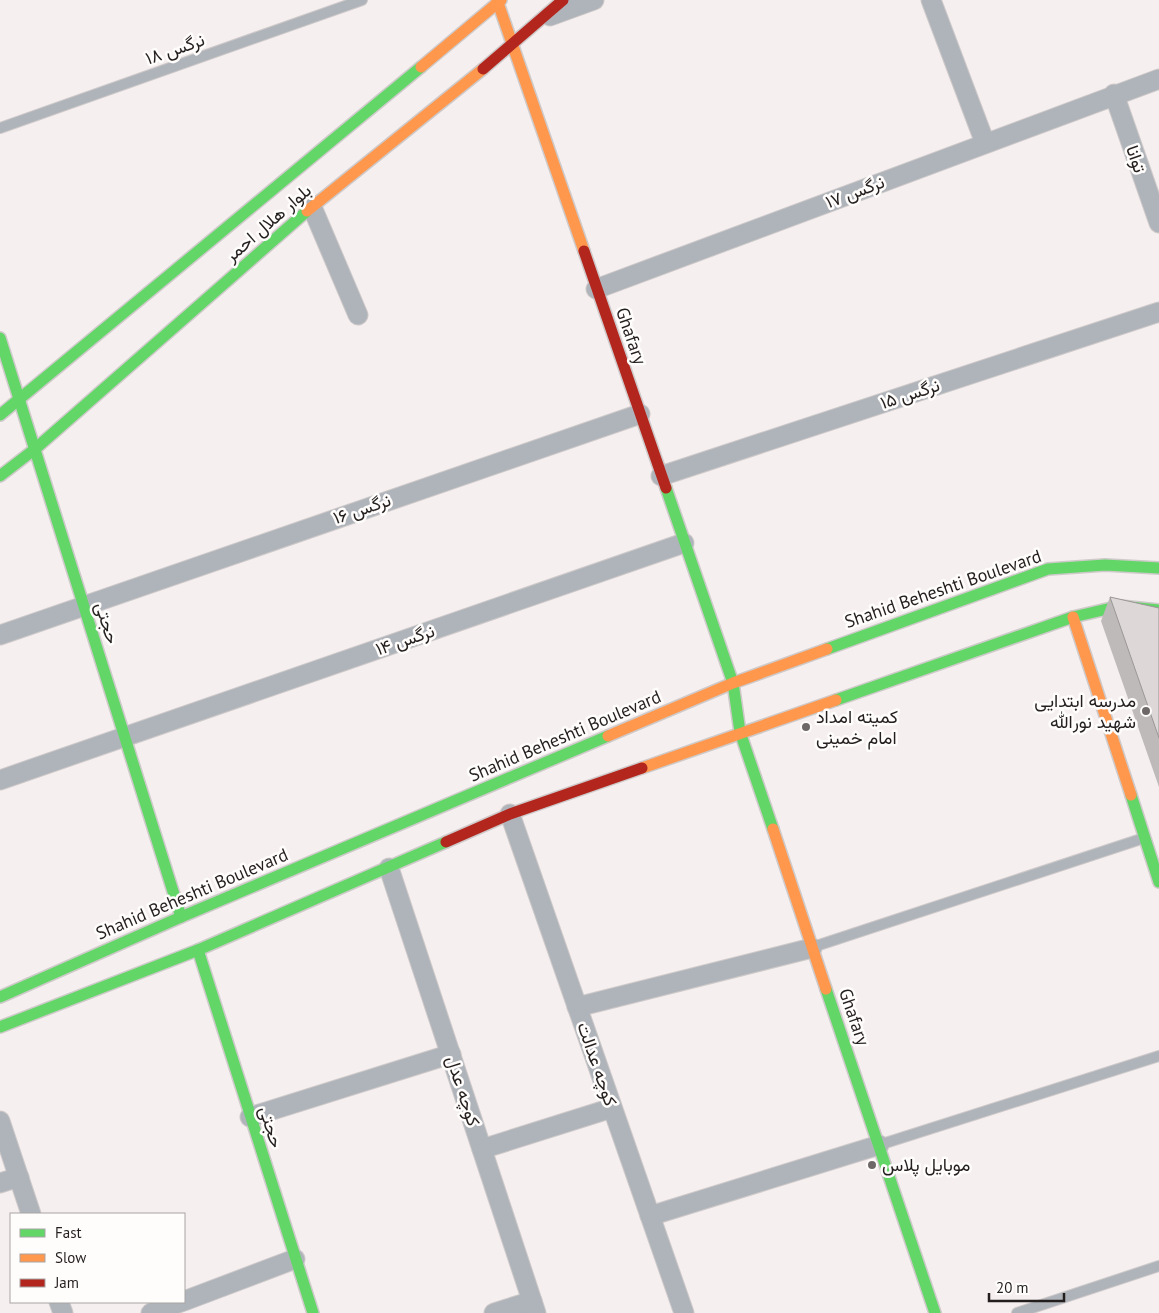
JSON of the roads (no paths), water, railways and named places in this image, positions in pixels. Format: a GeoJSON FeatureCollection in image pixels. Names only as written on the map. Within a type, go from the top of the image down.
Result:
{"type":"FeatureCollection","features":[{"type":"Feature","properties":{"kind":"street","name":"بلوار هلال احمر"},"geometry":{"type":"LineString","coordinates":[[0,476],[35,449],[312,207],[512,45],[563,0]]}},
{"type":"Feature","properties":{"kind":"street"},"geometry":{"type":"LineString","coordinates":[[540,19],[594,0]]}},
{"type":"Feature","properties":{"kind":"street"},"geometry":{"type":"LineString","coordinates":[[932,0],[985,143]]}},
{"type":"Feature","properties":{"kind":"street","name":"بلوار هلال احمر"},"geometry":{"type":"LineString","coordinates":[[0,416],[499,1]]}},
{"type":"Feature","properties":{"kind":"street","name":"Ghafary"},"geometry":{"type":"LineString","coordinates":[[499,1],[512,45],[733,683],[740,732],[936,1313]]}},
{"type":"Feature","properties":{"kind":"street","name":"نرگس ۱۷"},"geometry":{"type":"LineString","coordinates":[[596,289],[1114,94],[1159,79]]}},
{"type":"Feature","properties":{"kind":"street","name":"توانا"},"geometry":{"type":"LineString","coordinates":[[1114,94],[1159,223]]}},
{"type":"Feature","properties":{"kind":"street"},"geometry":{"type":"LineString","coordinates":[[312,207],[358,315]]}},
{"type":"Feature","properties":{"kind":"street","name":"نرگس ۱۵"},"geometry":{"type":"LineString","coordinates":[[661,476],[1159,312]]}},
{"type":"Feature","properties":{"kind":"street","name":"حجتی"},"geometry":{"type":"LineString","coordinates":[[0,338],[181,917]]}},
{"type":"Feature","properties":{"kind":"street","name":"نرگس ۱۶"},"geometry":{"type":"LineString","coordinates":[[0,634],[640,414]]}},
{"type":"Feature","properties":{"kind":"street","name":"نرگس ۱۴"},"geometry":{"type":"LineString","coordinates":[[0,780],[684,542]]}},
{"type":"Feature","properties":{"kind":"street","name":"Shahid Beheshti Boulevard"},"geometry":{"type":"LineString","coordinates":[[0,997],[181,917],[733,683],[1048,569],[1105,565],[1159,568]]}},
{"type":"Feature","properties":{"kind":"street"},"geometry":{"type":"LineString","coordinates":[[0,1027],[198,950],[510,814],[1073,616],[1120,606],[1159,610]]}},
{"type":"Feature","properties":{"kind":"street"},"geometry":{"type":"LineString","coordinates":[[1073,616],[1159,882]]}},
{"type":"Feature","properties":{"kind":"street","name":"کوچه عدالت"},"geometry":{"type":"LineString","coordinates":[[510,814],[684,1313]]}},
{"type":"Feature","properties":{"kind":"street","name":"کوچه عدل"},"geometry":{"type":"LineString","coordinates":[[389,868],[534,1307]]}},
{"type":"Feature","properties":{"kind":"street"},"geometry":{"type":"LineString","coordinates":[[577,1007],[812,948]]}},
{"type":"Feature","properties":{"kind":"street","name":"حجتی"},"geometry":{"type":"LineString","coordinates":[[198,950],[313,1313]]}},
{"type":"Feature","properties":{"kind":"street"},"geometry":{"type":"LineString","coordinates":[[250,1117],[451,1054]]}},
{"type":"Feature","properties":{"kind":"street"},"geometry":{"type":"LineString","coordinates":[[482,1149],[612,1108]]}},
{"type":"Feature","properties":{"kind":"street"},"geometry":{"type":"LineString","coordinates":[[0,1121],[31,1213]]}},
{"type":"Feature","properties":{"kind":"street"},"geometry":{"type":"LineString","coordinates":[[650,1216],[879,1145]]}},
{"type":"Feature","properties":{"kind":"street"},"geometry":{"type":"LineString","coordinates":[[0,1183],[19,1177]]}},
{"type":"Feature","properties":{"kind":"street"},"geometry":{"type":"LineString","coordinates":[[185,1300],[295,1259]]}},
{"type":"Feature","properties":{"kind":"street"},"geometry":{"type":"LineString","coordinates":[[151,1313],[177,1303]]}},
{"type":"Feature","properties":{"kind":"street"},"geometry":{"type":"LineString","coordinates":[[494,1313],[534,1307]]}},
{"type":"Feature","properties":{"kind":"lane","name":"نرگس ۱۸"},"geometry":{"type":"LineString","coordinates":[[0,128],[362,0]]}},
{"type":"Feature","properties":{"kind":"lane"},"geometry":{"type":"LineString","coordinates":[[812,948],[1145,838]]}},
{"type":"Feature","properties":{"kind":"lane"},"geometry":{"type":"LineString","coordinates":[[879,1145],[1159,1056]]}},
{"type":"Feature","properties":{"kind":"lane"},"geometry":{"type":"LineString","coordinates":[[1017,1313],[1159,1266]]}},
{"type":"Feature","properties":{"kind":"place","name":"مدرسه ابتدایی شهید نورالله"},"geometry":{"type":"Point","coordinates":[1146,711]}},
{"type":"Feature","properties":{"kind":"place","name":"کمیته امداد امام خمینی"},"geometry":{"type":"Point","coordinates":[806,727]}},
{"type":"Feature","properties":{"kind":"place","name":"موبایل پلاس"},"geometry":{"type":"Point","coordinates":[872,1165]}}]}
